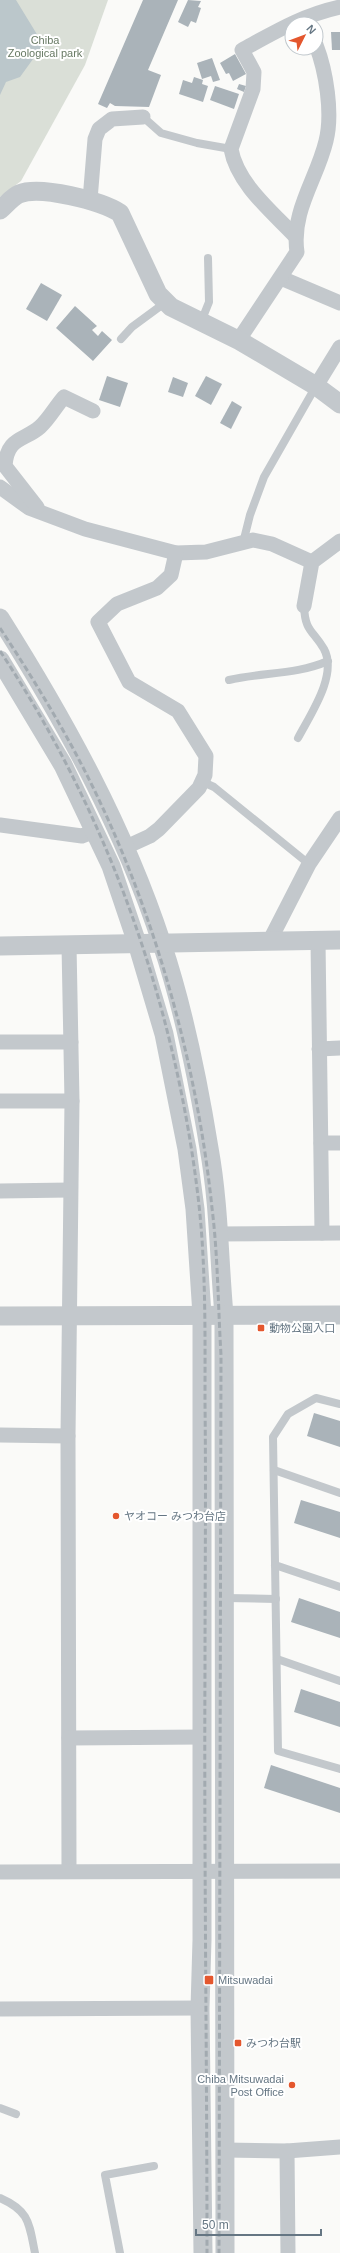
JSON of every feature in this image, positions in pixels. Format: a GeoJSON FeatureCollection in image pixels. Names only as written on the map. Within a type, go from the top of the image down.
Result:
{"type":"FeatureCollection","features":[{"type":"Feature","properties":{"kind":"street"},"geometry":{"type":"LineString","coordinates":[[310,16],[315,12],[340,7]]}},
{"type":"Feature","properties":{"kind":"street"},"geometry":{"type":"LineString","coordinates":[[284,30],[242,50],[254,72],[253,89],[231,149],[232,157],[252,191],[294,235]]}},
{"type":"Feature","properties":{"kind":"street"},"geometry":{"type":"LineString","coordinates":[[240,341],[240,338],[281,278],[296,252],[294,235],[300,206],[315,174],[326,140],[328,113],[324,66],[320,56]]}},
{"type":"Feature","properties":{"kind":"street"},"geometry":{"type":"LineString","coordinates":[[90,200],[95,139],[99,129],[112,119],[143,117]]}},
{"type":"Feature","properties":{"kind":"street"},"geometry":{"type":"LineString","coordinates":[[0,210],[18,195],[29,192],[90,200],[108,206],[120,213],[158,294],[171,307],[240,341],[316,386],[340,404]]}},
{"type":"Feature","properties":{"kind":"street"},"geometry":{"type":"LineString","coordinates":[[281,278],[340,303]]}},
{"type":"Feature","properties":{"kind":"street"},"geometry":{"type":"LineString","coordinates":[[316,386],[340,347]]}},
{"type":"Feature","properties":{"kind":"street"},"geometry":{"type":"LineString","coordinates":[[42,513],[5,466],[3,456],[16,439],[40,427],[64,397],[93,411]]}},
{"type":"Feature","properties":{"kind":"street"},"geometry":{"type":"LineString","coordinates":[[0,486],[29,508],[42,513],[85,529],[176,553],[206,552],[253,540],[272,544],[312,562]]}},
{"type":"Feature","properties":{"kind":"street"},"geometry":{"type":"LineString","coordinates":[[304,606],[312,562],[340,541]]}},
{"type":"Feature","properties":{"kind":"street"},"geometry":{"type":"LineString","coordinates":[[126,847],[150,836],[159,829],[203,782],[206,756],[178,711],[128,682],[98,622],[117,604],[157,588],[171,575],[176,553]]}},
{"type":"Feature","properties":{"kind":"street"},"geometry":{"type":"LineString","coordinates":[[0,618],[37,677],[81,754],[126,847],[162,944],[185,1027],[210,1149],[224,1315],[224,2253]]}},
{"type":"Feature","properties":{"kind":"street"},"geometry":{"type":"LineString","coordinates":[[0,660],[63,764],[111,866],[137,943],[164,1034],[182,1119],[195,1209],[202,1315],[203,1737],[200,2008],[203,2253]]}},
{"type":"Feature","properties":{"kind":"street"},"geometry":{"type":"LineString","coordinates":[[269,942],[309,864],[340,818]]}},
{"type":"Feature","properties":{"kind":"street"},"geometry":{"type":"LineString","coordinates":[[0,825],[82,836],[95,831]]}},
{"type":"Feature","properties":{"kind":"street"},"geometry":{"type":"LineString","coordinates":[[0,946],[340,940]]}},
{"type":"Feature","properties":{"kind":"street"},"geometry":{"type":"LineString","coordinates":[[318,941],[322,1233]]}},
{"type":"Feature","properties":{"kind":"street"},"geometry":{"type":"LineString","coordinates":[[69,945],[72,1101],[68,1316],[69,1870]]}},
{"type":"Feature","properties":{"kind":"street"},"geometry":{"type":"LineString","coordinates":[[0,1042],[71,1042]]}},
{"type":"Feature","properties":{"kind":"street"},"geometry":{"type":"LineString","coordinates":[[319,1049],[340,1048]]}},
{"type":"Feature","properties":{"kind":"street"},"geometry":{"type":"LineString","coordinates":[[0,1101],[72,1101]]}},
{"type":"Feature","properties":{"kind":"street"},"geometry":{"type":"LineString","coordinates":[[321,1143],[340,1143]]}},
{"type":"Feature","properties":{"kind":"street"},"geometry":{"type":"LineString","coordinates":[[0,1191],[70,1190]]}},
{"type":"Feature","properties":{"kind":"street"},"geometry":{"type":"LineString","coordinates":[[217,1234],[340,1233]]}},
{"type":"Feature","properties":{"kind":"street"},"geometry":{"type":"LineString","coordinates":[[0,1316],[340,1315]]}},
{"type":"Feature","properties":{"kind":"street"},"geometry":{"type":"LineString","coordinates":[[0,1436],[68,1436]]}},
{"type":"Feature","properties":{"kind":"street"},"geometry":{"type":"LineString","coordinates":[[69,1738],[203,1737]]}},
{"type":"Feature","properties":{"kind":"street"},"geometry":{"type":"LineString","coordinates":[[0,1872],[69,1870],[340,1871]]}},
{"type":"Feature","properties":{"kind":"street"},"geometry":{"type":"LineString","coordinates":[[0,2009],[200,2008]]}},
{"type":"Feature","properties":{"kind":"street"},"geometry":{"type":"LineString","coordinates":[[224,2150],[287,2151],[340,2147]]}},
{"type":"Feature","properties":{"kind":"street"},"geometry":{"type":"LineString","coordinates":[[287,2151],[288,2253]]}},
{"type":"Feature","properties":{"kind":"lane"},"geometry":{"type":"LineString","coordinates":[[143,117],[161,133],[197,143],[231,149]]}},
{"type":"Feature","properties":{"kind":"lane"},"geometry":{"type":"LineString","coordinates":[[201,322],[209,302],[208,258]]}},
{"type":"Feature","properties":{"kind":"lane"},"geometry":{"type":"LineString","coordinates":[[121,339],[132,327],[166,302]]}},
{"type":"Feature","properties":{"kind":"lane"},"geometry":{"type":"LineString","coordinates":[[243,543],[250,515],[264,477],[316,386]]}},
{"type":"Feature","properties":{"kind":"lane"},"geometry":{"type":"LineString","coordinates":[[298,738],[318,700],[329,669],[324,650],[305,622],[304,606]]}},
{"type":"Feature","properties":{"kind":"lane"},"geometry":{"type":"LineString","coordinates":[[229,680],[250,674],[278,674],[311,668],[328,661]]}},
{"type":"Feature","properties":{"kind":"lane"},"geometry":{"type":"LineString","coordinates":[[203,782],[214,787],[309,864]]}},
{"type":"Feature","properties":{"kind":"lane"},"geometry":{"type":"LineString","coordinates":[[340,1404],[316,1398],[288,1414],[273,1437],[278,1751],[340,1769]]}},
{"type":"Feature","properties":{"kind":"lane"},"geometry":{"type":"LineString","coordinates":[[274,1470],[340,1493]]}},
{"type":"Feature","properties":{"kind":"lane"},"geometry":{"type":"LineString","coordinates":[[275,1565],[340,1587]]}},
{"type":"Feature","properties":{"kind":"lane"},"geometry":{"type":"LineString","coordinates":[[225,1598],[276,1599]]}},
{"type":"Feature","properties":{"kind":"lane"},"geometry":{"type":"LineString","coordinates":[[277,1659],[340,1681]]}},
{"type":"Feature","properties":{"kind":"lane"},"geometry":{"type":"LineString","coordinates":[[0,2108],[16,2114]]}},
{"type":"Feature","properties":{"kind":"lane"},"geometry":{"type":"LineString","coordinates":[[120,2253],[105,2175],[154,2166]]}},
{"type":"Feature","properties":{"kind":"lane"},"geometry":{"type":"LineString","coordinates":[[0,2198],[16,2205],[27,2217],[35,2253]]}},
{"type":"Feature","properties":{"kind":"green space","name":"Chiba Zoological park"},"geometry":{"type":"Polygon","coordinates":[[[0,0],[108,0],[85,65],[21,181],[0,197],[0,0]]]}},
{"type":"Feature","properties":{"kind":"shaded area"},"geometry":{"type":"Polygon","coordinates":[[[0,0],[16,0],[38,36],[41,48],[20,77],[6,82],[0,95],[0,0]]]}},
{"type":"Feature","properties":{"kind":"building"},"geometry":{"type":"Polygon","coordinates":[[[143,0],[178,0],[148,70],[161,75],[149,107],[115,106],[110,103],[107,108],[98,104],[143,0]]]}},
{"type":"Feature","properties":{"kind":"building"},"geometry":{"type":"Polygon","coordinates":[[[188,0],[201,1],[198,7],[201,8],[196,23],[191,21],[188,27],[178,22],[188,0]]]}},
{"type":"Feature","properties":{"kind":"building"},"geometry":{"type":"Polygon","coordinates":[[[331,32],[340,32],[340,50],[332,50],[331,32]]]}},
{"type":"Feature","properties":{"kind":"building"},"geometry":{"type":"Polygon","coordinates":[[[235,54],[246,74],[233,81],[229,73],[226,74],[220,63],[235,54]]]}},
{"type":"Feature","properties":{"kind":"building"},"geometry":{"type":"Polygon","coordinates":[[[212,58],[220,80],[213,82],[211,76],[202,79],[197,63],[212,58]]]}},
{"type":"Feature","properties":{"kind":"building"},"geometry":{"type":"Polygon","coordinates":[[[194,77],[203,80],[202,84],[208,86],[203,102],[179,94],[183,80],[192,83],[194,77]]]}},
{"type":"Feature","properties":{"kind":"building"},"geometry":{"type":"Polygon","coordinates":[[[239,84],[246,86],[244,92],[237,89],[239,84]]]}},
{"type":"Feature","properties":{"kind":"building"},"geometry":{"type":"Polygon","coordinates":[[[215,86],[239,94],[234,109],[210,100],[215,86]]]}},
{"type":"Feature","properties":{"kind":"building"},"geometry":{"type":"Polygon","coordinates":[[[41,283],[62,295],[47,321],[26,309],[41,283]]]}},
{"type":"Feature","properties":{"kind":"building"},"geometry":{"type":"Polygon","coordinates":[[[75,306],[97,326],[92,330],[98,336],[102,331],[112,340],[93,361],[56,328],[75,306]]]}},
{"type":"Feature","properties":{"kind":"building"},"geometry":{"type":"Polygon","coordinates":[[[107,376],[128,383],[120,407],[99,400],[107,376]]]}},
{"type":"Feature","properties":{"kind":"building"},"geometry":{"type":"Polygon","coordinates":[[[206,376],[222,384],[211,405],[195,396],[206,376]]]}},
{"type":"Feature","properties":{"kind":"building"},"geometry":{"type":"Polygon","coordinates":[[[173,377],[188,383],[183,397],[168,392],[173,377]]]}},
{"type":"Feature","properties":{"kind":"building"},"geometry":{"type":"Polygon","coordinates":[[[232,401],[242,407],[231,429],[220,423],[232,401]]]}},
{"type":"Feature","properties":{"kind":"building"},"geometry":{"type":"Polygon","coordinates":[[[314,1413],[340,1421],[340,1447],[307,1436],[314,1413]]]}},
{"type":"Feature","properties":{"kind":"building"},"geometry":{"type":"Polygon","coordinates":[[[301,1500],[340,1512],[340,1538],[294,1523],[301,1500]]]}},
{"type":"Feature","properties":{"kind":"building"},"geometry":{"type":"Polygon","coordinates":[[[299,1598],[340,1612],[340,1638],[291,1622],[299,1598]]]}},
{"type":"Feature","properties":{"kind":"building"},"geometry":{"type":"Polygon","coordinates":[[[301,1689],[340,1702],[340,1727],[294,1712],[301,1689]]]}},
{"type":"Feature","properties":{"kind":"building"},"geometry":{"type":"Polygon","coordinates":[[[271,1765],[340,1788],[340,1813],[264,1788],[271,1765]]]}},
{"type":"Feature","properties":{"kind":"railway"},"geometry":{"type":"LineString","coordinates":[[0,628],[40,690],[76,754],[126,861],[147,917],[181,1033],[205,1150],[216,1244],[221,1355],[219,2253]]}},
{"type":"Feature","properties":{"kind":"railway"},"geometry":{"type":"LineString","coordinates":[[0,651],[39,714],[74,779],[105,847],[132,916],[155,987],[174,1059],[189,1132],[199,1205],[203,1254],[205,1328],[207,2253]]}},
{"type":"Feature","properties":{"kind":"place","name":"動物公園入口"},"geometry":{"type":"Point","coordinates":[261,1328]}},
{"type":"Feature","properties":{"kind":"place","name":"ヤオコー みつわ台店"},"geometry":{"type":"Point","coordinates":[116,1516]}},
{"type":"Feature","properties":{"kind":"place","name":"Mitsuwadai"},"geometry":{"type":"Point","coordinates":[209,1980]}},
{"type":"Feature","properties":{"kind":"place","name":"みつわ台駅"},"geometry":{"type":"Point","coordinates":[238,2043]}},
{"type":"Feature","properties":{"kind":"place","name":"Chiba Mitsuwadai Post Office"},"geometry":{"type":"Point","coordinates":[292,2085]}}]}
